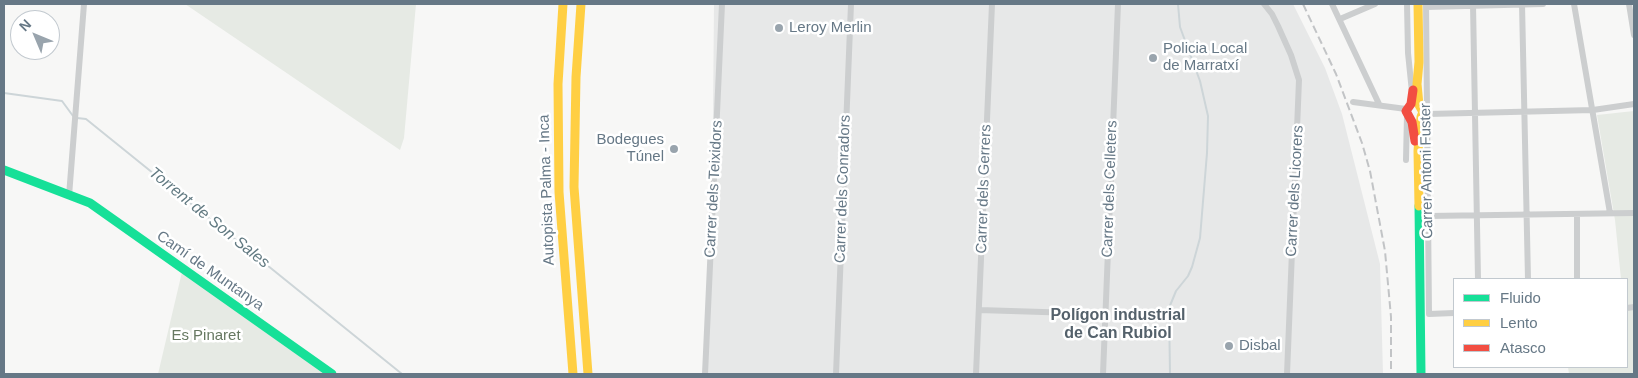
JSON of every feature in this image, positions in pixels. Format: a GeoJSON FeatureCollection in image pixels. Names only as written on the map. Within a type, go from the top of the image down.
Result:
{"type":"FeatureCollection","features":[{"type":"Feature","properties":{"kind":"main road","name":"Autopista Palma - Inca"},"geometry":{"type":"LineString","coordinates":[[564,4],[558,84],[559,183],[572,374]]}},
{"type":"Feature","properties":{"kind":"main road","name":"Autopista Palma - Inca"},"geometry":{"type":"LineString","coordinates":[[581,4],[575,97],[574,187],[588,374]]}},
{"type":"Feature","properties":{"kind":"main road"},"geometry":{"type":"LineString","coordinates":[[1421,374],[1418,151],[1411,108],[1419,62],[1423,5]]}},
{"type":"Feature","properties":{"kind":"main road"},"geometry":{"type":"LineString","coordinates":[[1411,108],[1423,112],[1424,115],[1418,151]]}},
{"type":"Feature","properties":{"kind":"main road"},"geometry":{"type":"LineString","coordinates":[[4,170],[68,196]]}},
{"type":"Feature","properties":{"kind":"main road","name":"Camí de Muntanya"},"geometry":{"type":"LineString","coordinates":[[68,196],[90,203],[332,374]]}},
{"type":"Feature","properties":{"kind":"street"},"geometry":{"type":"LineString","coordinates":[[68,196],[84,4]]}},
{"type":"Feature","properties":{"kind":"street","name":"Carrer dels Teixidors"},"geometry":{"type":"LineString","coordinates":[[705,374],[722,4]]}},
{"type":"Feature","properties":{"kind":"street","name":"Carrer dels Conradors"},"geometry":{"type":"LineString","coordinates":[[836,374],[851,4]]}},
{"type":"Feature","properties":{"kind":"street","name":"Carrer dels Gerrers"},"geometry":{"type":"LineString","coordinates":[[976,374],[992,4]]}},
{"type":"Feature","properties":{"kind":"street","name":"Carrer dels Celleters"},"geometry":{"type":"LineString","coordinates":[[1103,374],[1118,4]]}},
{"type":"Feature","properties":{"kind":"street"},"geometry":{"type":"LineString","coordinates":[[1117,14],[1124,4]]}},
{"type":"Feature","properties":{"kind":"street","name":"Carrer dels Licorers"},"geometry":{"type":"LineString","coordinates":[[1264,4],[1272,14],[1291,55],[1299,80],[1287,374]]}},
{"type":"Feature","properties":{"kind":"street"},"geometry":{"type":"LineString","coordinates":[[1332,4],[1379,104]]}},
{"type":"Feature","properties":{"kind":"street"},"geometry":{"type":"LineString","coordinates":[[1340,19],[1375,4]]}},
{"type":"Feature","properties":{"kind":"street"},"geometry":{"type":"LineString","coordinates":[[1406,160],[1411,108],[1407,4]]}},
{"type":"Feature","properties":{"kind":"street"},"geometry":{"type":"LineString","coordinates":[[1522,4],[1528,278]]}},
{"type":"Feature","properties":{"kind":"street"},"geometry":{"type":"LineString","coordinates":[[1423,5],[1543,4]]}},
{"type":"Feature","properties":{"kind":"street"},"geometry":{"type":"LineString","coordinates":[[1574,4],[1594,110],[1610,213]]}},
{"type":"Feature","properties":{"kind":"street"},"geometry":{"type":"LineString","coordinates":[[1629,4],[1634,35]]}},
{"type":"Feature","properties":{"kind":"street","name":"Carrer Antoni Fuster"},"geometry":{"type":"LineString","coordinates":[[1423,5],[1429,314],[1453,313]]}},
{"type":"Feature","properties":{"kind":"street"},"geometry":{"type":"LineString","coordinates":[[1473,5],[1478,278]]}},
{"type":"Feature","properties":{"kind":"street"},"geometry":{"type":"LineString","coordinates":[[1353,102],[1411,108]]}},
{"type":"Feature","properties":{"kind":"street"},"geometry":{"type":"LineString","coordinates":[[1424,115],[1594,110],[1634,104]]}},
{"type":"Feature","properties":{"kind":"street"},"geometry":{"type":"LineString","coordinates":[[1428,216],[1634,213]]}},
{"type":"Feature","properties":{"kind":"street"},"geometry":{"type":"LineString","coordinates":[[1577,215],[1577,278]]}},
{"type":"Feature","properties":{"kind":"street"},"geometry":{"type":"LineString","coordinates":[[979,310],[1106,314]]}},
{"type":"Feature","properties":{"kind":"shaded area"},"geometry":{"type":"Polygon","coordinates":[[[714,4],[1293,4],[1325,68],[1342,114],[1380,264],[1383,374],[703,374],[712,230],[714,4]]]}},
{"type":"Feature","properties":{"kind":"green space"},"geometry":{"type":"Polygon","coordinates":[[[185,4],[416,4],[404,138],[400,150],[185,4]]]}},
{"type":"Feature","properties":{"kind":"green space"},"geometry":{"type":"Polygon","coordinates":[[[1634,111],[1634,374],[1569,374],[1568,368],[1628,368],[1628,278],[1621,278],[1615,220],[1597,115],[1634,111]]]}},
{"type":"Feature","properties":{"kind":"green space","name":"Es Pinaret"},"geometry":{"type":"Polygon","coordinates":[[[182,272],[286,347],[326,374],[158,374],[182,272]]]}},
{"type":"Feature","properties":{"kind":"waterway"},"geometry":{"type":"LineString","coordinates":[[1170,374],[1169,308],[1176,291],[1188,276],[1192,267],[1200,238],[1208,116],[1200,81],[1180,27],[1178,4]]}},
{"type":"Feature","properties":{"kind":"waterway","name":"Torrent de Son Sales"},"geometry":{"type":"LineString","coordinates":[[4,93],[62,101],[73,116]]}},
{"type":"Feature","properties":{"kind":"waterway","name":"Torrent de Son Sales"},"geometry":{"type":"LineString","coordinates":[[77,118],[86,119],[402,374]]}},
{"type":"Feature","properties":{"kind":"railway"},"geometry":{"type":"LineString","coordinates":[[1303,4],[1336,74],[1362,143],[1370,171],[1385,251],[1391,317],[1391,374]]}},
{"type":"Feature","properties":{"kind":"traffic: fast"},"geometry":{"type":"LineString","coordinates":[[4,170],[90,203],[332,374]]}},
{"type":"Feature","properties":{"kind":"traffic: fast"},"geometry":{"type":"LineString","coordinates":[[1419,206],[1421,374]]}},
{"type":"Feature","properties":{"kind":"traffic: slow"},"geometry":{"type":"LineString","coordinates":[[563,4],[558,84],[559,192],[573,374]]}},
{"type":"Feature","properties":{"kind":"traffic: slow"},"geometry":{"type":"LineString","coordinates":[[581,4],[576,77],[574,187],[588,374]]}},
{"type":"Feature","properties":{"kind":"traffic: slow"},"geometry":{"type":"LineString","coordinates":[[1418,4],[1419,62],[1417,84],[1419,105],[1423,112],[1418,151],[1419,206]]}},
{"type":"Feature","properties":{"kind":"traffic: jam"},"geometry":{"type":"LineString","coordinates":[[1413,90],[1411,104],[1406,111],[1412,122],[1415,141]]}},
{"type":"Feature","properties":{"kind":"place","name":"Leroy Merlin"},"geometry":{"type":"Point","coordinates":[779,28]}},
{"type":"Feature","properties":{"kind":"place","name":"Policia Local de Marratxí"},"geometry":{"type":"Point","coordinates":[1153,58]}},
{"type":"Feature","properties":{"kind":"place","name":"Bodegues Túnel"},"geometry":{"type":"Point","coordinates":[674,149]}},
{"type":"Feature","properties":{"kind":"place","name":"Disbal"},"geometry":{"type":"Point","coordinates":[1229,346]}},
{"type":"Feature","properties":{"kind":"district","name":"Polígon industrial de Can Rubiol"},"geometry":{"type":"Point","coordinates":[1118,325]}}]}
